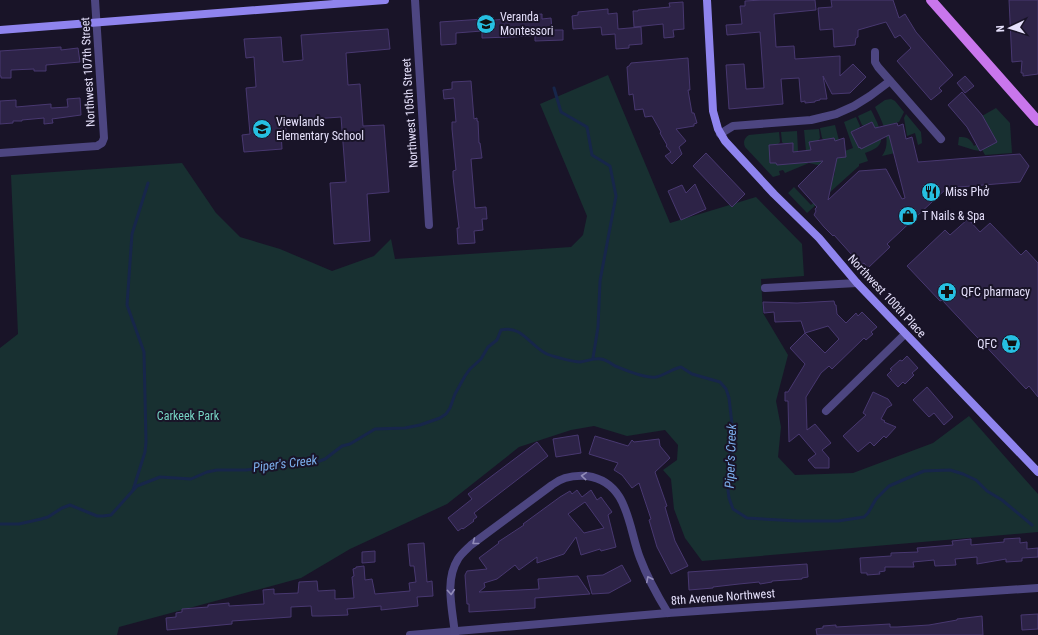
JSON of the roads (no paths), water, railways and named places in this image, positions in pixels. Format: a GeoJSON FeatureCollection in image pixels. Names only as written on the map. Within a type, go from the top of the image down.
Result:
{"type":"FeatureCollection","features":[{"type":"Feature","properties":{"kind":"main road"},"geometry":{"type":"LineString","coordinates":[[0,30],[385,0]]}},
{"type":"Feature","properties":{"kind":"main road"},"geometry":{"type":"LineString","coordinates":[[707,0],[713,111],[720,134]]}},
{"type":"Feature","properties":{"kind":"main road"},"geometry":{"type":"LineString","coordinates":[[931,0],[1038,121]]}},
{"type":"Feature","properties":{"kind":"main road","name":"Northwest 100th Place"},"geometry":{"type":"LineString","coordinates":[[720,134],[728,145],[764,183],[819,238],[857,283],[1038,472]]}},
{"type":"Feature","properties":{"kind":"street","name":"Northwest 107th Street"},"geometry":{"type":"LineString","coordinates":[[0,153],[97,146],[102,143],[104,138],[95,0]]}},
{"type":"Feature","properties":{"kind":"street","name":"Northwest 105th Street"},"geometry":{"type":"LineString","coordinates":[[415,0],[429,225]]}},
{"type":"Feature","properties":{"kind":"street"},"geometry":{"type":"LineString","coordinates":[[875,52],[875,62],[878,67],[941,139]]}},
{"type":"Feature","properties":{"kind":"street"},"geometry":{"type":"LineString","coordinates":[[720,134],[733,126],[806,120],[836,114],[854,106],[890,81]]}},
{"type":"Feature","properties":{"kind":"street"},"geometry":{"type":"LineString","coordinates":[[765,288],[857,283]]}},
{"type":"Feature","properties":{"kind":"street"},"geometry":{"type":"LineString","coordinates":[[826,411],[905,334]]}},
{"type":"Feature","properties":{"kind":"street"},"geometry":{"type":"LineString","coordinates":[[454,633],[450,588],[454,566],[461,555],[471,545],[557,481],[563,478],[576,476],[590,477],[601,481],[610,486],[618,495],[626,508],[635,545],[644,568],[668,613]]}},
{"type":"Feature","properties":{"kind":"street","name":"8th Avenue Northwest"},"geometry":{"type":"LineString","coordinates":[[410,635],[454,633],[668,613],[1038,588]]}},
{"type":"Feature","properties":{"kind":"waterway"},"geometry":{"type":"LineString","coordinates":[[554,88],[561,112],[587,127],[592,155],[610,166],[616,196],[600,281],[598,327],[593,358]]}},
{"type":"Feature","properties":{"kind":"waterway"},"geometry":{"type":"LineString","coordinates":[[133,490],[145,452],[146,442],[144,352],[127,305],[132,234],[148,183]]}},
{"type":"Feature","properties":{"kind":"waterway","name":"Piper's Creek"},"geometry":{"type":"LineString","coordinates":[[0,524],[19,524],[41,519],[48,517],[70,505],[97,516],[111,515],[137,486],[160,477],[191,479],[207,472],[217,470],[246,470],[277,466],[298,459],[317,462],[325,459],[342,446],[350,444],[375,429],[405,428],[420,425],[440,418],[446,414],[450,408],[455,394],[470,369],[481,359],[488,347],[497,340],[501,330],[508,329],[514,330],[524,336],[545,353],[562,359],[580,362],[601,359],[629,372],[651,377],[656,377],[681,367],[692,374],[720,382],[726,389],[729,398],[733,433],[730,446],[731,475],[728,490],[729,498],[733,509],[747,518],[797,521],[838,521],[864,517],[876,499],[889,486],[924,471],[950,470],[976,480],[987,491],[1002,500],[1032,525]]}},
{"type":"Feature","properties":{"kind":"place","name":"Veranda Montessori"},"geometry":{"type":"Point","coordinates":[486,24]}},
{"type":"Feature","properties":{"kind":"place","name":"Viewlands Elementary School"},"geometry":{"type":"Point","coordinates":[262,129]}},
{"type":"Feature","properties":{"kind":"place","name":"Miss Phở"},"geometry":{"type":"Point","coordinates":[931,192]}},
{"type":"Feature","properties":{"kind":"place","name":"T Nails & Spa"},"geometry":{"type":"Point","coordinates":[908,216]}},
{"type":"Feature","properties":{"kind":"place","name":"QFC pharmacy"},"geometry":{"type":"Point","coordinates":[947,292]}},
{"type":"Feature","properties":{"kind":"place","name":"QFC"},"geometry":{"type":"Point","coordinates":[1011,344]}},
{"type":"Feature","properties":{"kind":"park label","name":"Carkeek Park"},"geometry":{"type":"Point","coordinates":[188,416]}}]}
